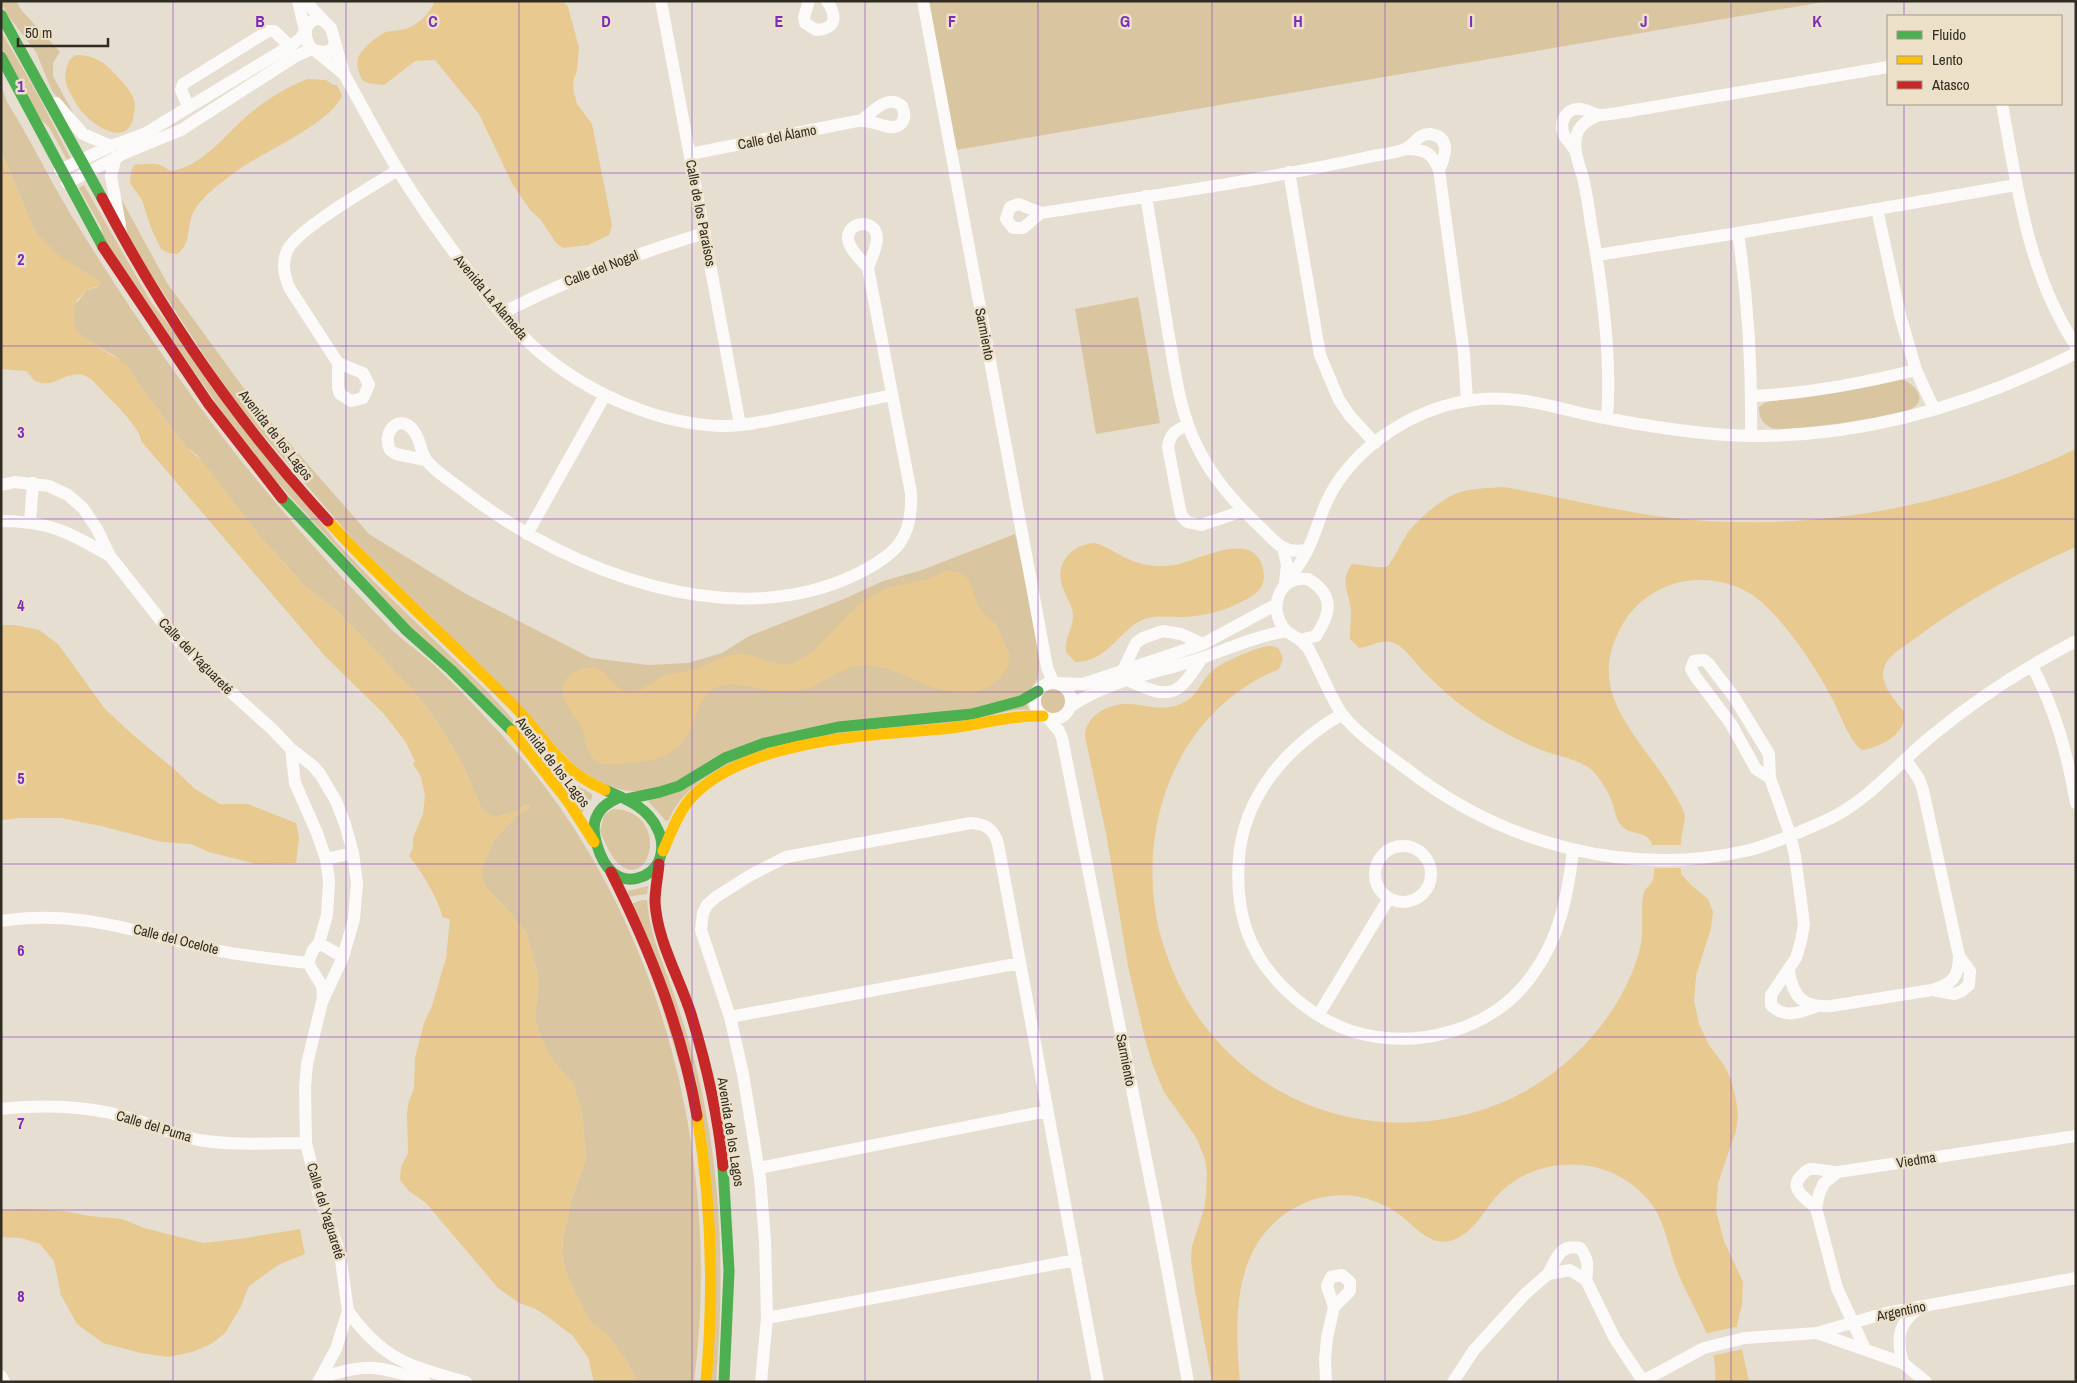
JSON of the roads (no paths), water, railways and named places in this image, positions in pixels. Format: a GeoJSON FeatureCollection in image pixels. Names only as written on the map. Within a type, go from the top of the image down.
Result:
{"type":"FeatureCollection","features":[{"type":"Feature","properties":{"kind":"street"},"geometry":{"type":"LineString","coordinates":[[298,1],[307,43],[315,50]]}},
{"type":"Feature","properties":{"kind":"street"},"geometry":{"type":"LineString","coordinates":[[60,170],[81,160],[114,152],[181,130],[296,56],[315,50],[328,52],[335,44],[331,28],[305,1]]}},
{"type":"Feature","properties":{"kind":"street","name":"Calle de los Paraísos"},"geometry":{"type":"LineString","coordinates":[[661,1],[740,425]]}},
{"type":"Feature","properties":{"kind":"street"},"geometry":{"type":"LineString","coordinates":[[809,1],[804,17],[805,23],[816,30],[829,27],[833,22],[833,9],[827,1]]}},
{"type":"Feature","properties":{"kind":"street","name":"Sarmiento"},"geometry":{"type":"LineString","coordinates":[[923,1],[1047,667],[1048,685]]}},
{"type":"Feature","properties":{"kind":"street","name":"Avenida de los Lagos"},"geometry":{"type":"LineString","coordinates":[[1,15],[43,88],[123,237],[168,313],[263,444],[330,524],[403,599],[516,708],[568,768],[578,777],[624,798]]}},
{"type":"Feature","properties":{"kind":"street"},"geometry":{"type":"LineString","coordinates":[[67,183],[188,106],[290,46],[301,38],[313,20],[323,20]]}},
{"type":"Feature","properties":{"kind":"street"},"geometry":{"type":"LineString","coordinates":[[188,106],[181,90],[183,84],[268,31],[274,31],[290,46]]}},
{"type":"Feature","properties":{"kind":"street","name":"Avenida La Alameda"},"geometry":{"type":"LineString","coordinates":[[335,44],[344,74],[398,170],[446,241],[523,337],[542,355],[575,378],[605,395],[636,409],[707,426],[740,425],[892,395]]}},
{"type":"Feature","properties":{"kind":"street","name":"Avenida La Alameda"},"geometry":{"type":"LineString","coordinates":[[315,50],[344,74]]}},
{"type":"Feature","properties":{"kind":"street","name":"Avenida de los Lagos"},"geometry":{"type":"LineString","coordinates":[[1,57],[95,235],[208,403],[283,498],[324,544],[408,631],[451,670],[513,732],[567,800],[596,845]]}},
{"type":"Feature","properties":{"kind":"street"},"geometry":{"type":"LineString","coordinates":[[1607,418],[1608,367],[1597,255],[1584,184],[1575,150],[1576,136],[1580,128],[1584,123],[1599,115],[1887,67]]}},
{"type":"Feature","properties":{"kind":"street"},"geometry":{"type":"LineString","coordinates":[[43,88],[83,134],[114,152]]}},
{"type":"Feature","properties":{"kind":"street"},"geometry":{"type":"LineString","coordinates":[[2002,105],[2024,224],[2033,254],[2056,310],[2076,346]]}},
{"type":"Feature","properties":{"kind":"street"},"geometry":{"type":"LineString","coordinates":[[1575,150],[1565,137],[1562,129],[1565,115],[1579,108],[1599,115]]}},
{"type":"Feature","properties":{"kind":"street","name":"Calle del Álamo"},"geometry":{"type":"LineString","coordinates":[[690,154],[864,120]]}},
{"type":"Feature","properties":{"kind":"street"},"geometry":{"type":"LineString","coordinates":[[1405,149],[1422,135],[1436,136],[1446,148],[1446,154],[1439,170]]}},
{"type":"Feature","properties":{"kind":"street"},"geometry":{"type":"LineString","coordinates":[[1042,212],[1289,172],[1405,149],[1418,149],[1427,152],[1435,159],[1439,170],[1464,354],[1467,400]]}},
{"type":"Feature","properties":{"kind":"street"},"geometry":{"type":"LineString","coordinates":[[114,152],[111,176],[123,237]]}},
{"type":"Feature","properties":{"kind":"street"},"geometry":{"type":"LineString","coordinates":[[338,363],[290,290],[284,277],[284,263],[287,250],[294,240],[312,226],[398,170]]}},
{"type":"Feature","properties":{"kind":"street"},"geometry":{"type":"LineString","coordinates":[[1289,172],[1320,355],[1340,400],[1350,416],[1374,443]]}},
{"type":"Feature","properties":{"kind":"street"},"geometry":{"type":"LineString","coordinates":[[1597,255],[1738,233],[2016,185]]}},
{"type":"Feature","properties":{"kind":"street"},"geometry":{"type":"LineString","coordinates":[[1146,196],[1175,375],[1183,410],[1198,448],[1209,467],[1243,511],[1283,548],[1292,552],[1308,549]]}},
{"type":"Feature","properties":{"kind":"street"},"geometry":{"type":"LineString","coordinates":[[1877,209],[1900,315],[1916,370],[1934,409]]}},
{"type":"Feature","properties":{"kind":"street","name":"Calle del Nogal"},"geometry":{"type":"LineString","coordinates":[[502,313],[549,289],[594,270],[649,250],[705,233]]}},
{"type":"Feature","properties":{"kind":"street"},"geometry":{"type":"LineString","coordinates":[[1738,233],[1752,396],[1751,436]]}},
{"type":"Feature","properties":{"kind":"street"},"geometry":{"type":"LineString","coordinates":[[425,460],[493,513],[526,534],[588,564],[661,586],[706,596],[740,599],[771,597],[824,587],[846,579],[881,561],[894,551],[903,540],[912,512],[911,493],[868,268]]}},
{"type":"Feature","properties":{"kind":"street"},"geometry":{"type":"LineString","coordinates":[[2076,353],[2032,376],[1983,395],[1881,424],[1821,432],[1751,436],[1706,434],[1607,418],[1518,400],[1485,398],[1467,400],[1436,408],[1414,418],[1374,443],[1354,463],[1328,499],[1308,549],[1275,605],[1276,617],[1286,631],[1308,648],[1342,714],[1390,757],[1459,805],[1504,828],[1572,850],[1611,857],[1642,859],[1687,859],[1719,856],[1752,849],[1831,818],[1848,808],[1970,706],[2032,666],[2076,641]]}},
{"type":"Feature","properties":{"kind":"street"},"geometry":{"type":"LineString","coordinates":[[1752,396],[1776,395],[1833,386],[1916,370]]}},
{"type":"Feature","properties":{"kind":"street"},"geometry":{"type":"LineString","coordinates":[[526,534],[605,395]]}},
{"type":"Feature","properties":{"kind":"street"},"geometry":{"type":"LineString","coordinates":[[1188,425],[1174,431],[1169,438],[1168,447],[1181,515],[1187,522],[1201,525],[1243,511]]}},
{"type":"Feature","properties":{"kind":"street","name":"Calle del Yaguareté"},"geometry":{"type":"LineString","coordinates":[[1,485],[15,482],[33,483],[60,490],[84,508],[110,556],[170,632],[212,675],[273,730],[291,749],[313,766],[320,774],[339,809],[353,854],[357,883],[356,904],[350,936],[334,978],[322,1002],[307,1064],[304,1108],[306,1143],[320,1200],[340,1253],[348,1311],[336,1349],[320,1380]]}},
{"type":"Feature","properties":{"kind":"street"},"geometry":{"type":"LineString","coordinates":[[30,522],[33,483]]}},
{"type":"Feature","properties":{"kind":"street","name":"Calle del Yaguareté"},"geometry":{"type":"LineString","coordinates":[[1,521],[30,522],[59,529],[110,556]]}},
{"type":"Feature","properties":{"kind":"street"},"geometry":{"type":"LineString","coordinates":[[1283,548],[1288,565],[1285,586]]}},
{"type":"Feature","properties":{"kind":"street"},"geometry":{"type":"LineString","coordinates":[[1308,549],[1308,579]]}},
{"type":"Feature","properties":{"kind":"street"},"geometry":{"type":"LineString","coordinates":[[1285,586],[1293,580],[1308,579],[1322,590],[1329,608],[1328,617],[1316,636],[1315,660]]}},
{"type":"Feature","properties":{"kind":"street"},"geometry":{"type":"LineString","coordinates":[[611,872],[632,879],[640,878],[649,873],[659,864],[683,808],[696,792],[735,767],[752,760],[836,740],[951,728],[1016,716],[1058,718],[1126,675],[1203,644],[1275,605]]}},
{"type":"Feature","properties":{"kind":"street"},"geometry":{"type":"LineString","coordinates":[[1126,675],[1136,643],[1142,638],[1163,631],[1180,634],[1203,644]]}},
{"type":"Feature","properties":{"kind":"street"},"geometry":{"type":"LineString","coordinates":[[706,1382],[712,1283],[708,1209],[694,1107],[671,1011],[634,919],[596,845],[593,835],[596,817],[602,807],[610,800],[665,792],[681,786],[717,762],[756,746],[780,739],[835,728],[942,718],[978,712],[1016,703],[1030,697],[1048,685],[1083,684],[1202,658],[1266,634],[1286,631]]}},
{"type":"Feature","properties":{"kind":"street"},"geometry":{"type":"LineString","coordinates":[[1300,640],[1316,636]]}},
{"type":"Feature","properties":{"kind":"street"},"geometry":{"type":"LineString","coordinates":[[1126,675],[1155,692],[1173,690],[1185,684],[1202,658]]}},
{"type":"Feature","properties":{"kind":"street"},"geometry":{"type":"LineString","coordinates":[[1770,778],[1756,769],[1731,724],[1695,676],[1691,669],[1694,661],[1704,660],[1708,663],[1758,733],[1769,754],[1770,778],[1790,834],[1801,892],[1804,924],[1796,958],[1789,971],[1771,994],[1771,1005],[1777,1011],[1786,1015],[1816,1007],[1932,990],[1955,994],[1969,985],[1970,971],[1959,956],[1924,790],[1906,760]]}},
{"type":"Feature","properties":{"kind":"street"},"geometry":{"type":"LineString","coordinates":[[2032,666],[2050,702],[2060,732],[2068,760],[2076,803]]}},
{"type":"Feature","properties":{"kind":"street"},"geometry":{"type":"LineString","coordinates":[[1048,685],[1068,690],[1072,701],[1069,710]]}},
{"type":"Feature","properties":{"kind":"street"},"geometry":{"type":"LineString","coordinates":[[1045,717],[1036,707],[1036,696],[1048,685]]}},
{"type":"Feature","properties":{"kind":"street","name":"Sarmiento"},"geometry":{"type":"LineString","coordinates":[[1062,738],[1069,710]]}},
{"type":"Feature","properties":{"kind":"street"},"geometry":{"type":"LineString","coordinates":[[1342,714],[1327,722],[1290,752],[1271,774],[1250,811],[1240,851],[1239,898],[1252,942],[1262,962],[1277,981],[1299,1002],[1334,1024],[1374,1036],[1399,1039],[1444,1034],[1468,1026],[1494,1012],[1517,994],[1533,975],[1556,934],[1569,879],[1572,850]]}},
{"type":"Feature","properties":{"kind":"street","name":"Sarmiento"},"geometry":{"type":"LineString","coordinates":[[1045,717],[1059,731],[1062,738],[1154,1199],[1188,1382]]}},
{"type":"Feature","properties":{"kind":"street"},"geometry":{"type":"LineString","coordinates":[[291,749],[295,783],[317,833],[326,859],[329,881],[327,915],[319,942],[313,950],[308,963],[322,986],[322,1002]]}},
{"type":"Feature","properties":{"kind":"street"},"geometry":{"type":"LineString","coordinates":[[624,798],[640,806],[655,823],[660,835],[663,851]]}},
{"type":"Feature","properties":{"kind":"street"},"geometry":{"type":"LineString","coordinates":[[761,1382],[767,1318],[765,1240],[759,1168],[743,1074],[730,1017],[703,937],[701,922],[703,913],[707,905],[716,897],[749,876],[786,857],[958,824],[980,823],[990,828],[995,834],[998,844],[1098,1382]]}},
{"type":"Feature","properties":{"kind":"street"},"geometry":{"type":"LineString","coordinates":[[1396,847],[1414,848],[1427,861],[1430,869],[1428,887],[1422,894],[1406,902],[1397,902],[1389,898],[1377,884],[1376,866],[1380,858],[1387,851],[1396,847]]}},
{"type":"Feature","properties":{"kind":"street"},"geometry":{"type":"LineString","coordinates":[[326,859],[353,854]]}},
{"type":"Feature","properties":{"kind":"street","name":"Avenida de los Lagos"},"geometry":{"type":"LineString","coordinates":[[659,864],[655,902],[660,928],[685,996],[711,1089],[723,1165],[729,1236],[730,1285],[730,1317],[724,1382]]}},
{"type":"Feature","properties":{"kind":"street"},"geometry":{"type":"LineString","coordinates":[[1319,1014],[1389,898]]}},
{"type":"Feature","properties":{"kind":"street","name":"Calle del Ocelote"},"geometry":{"type":"LineString","coordinates":[[1,921],[43,918],[90,920],[212,949],[308,963]]}},
{"type":"Feature","properties":{"kind":"street"},"geometry":{"type":"LineString","coordinates":[[319,942],[343,956]]}},
{"type":"Feature","properties":{"kind":"street"},"geometry":{"type":"LineString","coordinates":[[730,1017],[1020,963]]}},
{"type":"Feature","properties":{"kind":"street"},"geometry":{"type":"LineString","coordinates":[[1789,971],[1791,983],[1797,994],[1804,1003],[1816,1007]]}},
{"type":"Feature","properties":{"kind":"street"},"geometry":{"type":"LineString","coordinates":[[318,980],[334,978]]}},
{"type":"Feature","properties":{"kind":"street","name":"Calle del Puma"},"geometry":{"type":"LineString","coordinates":[[1,1109],[56,1106],[83,1108],[127,1117],[200,1140],[243,1144],[306,1143]]}},
{"type":"Feature","properties":{"kind":"street"},"geometry":{"type":"LineString","coordinates":[[759,1168],[1048,1111]]}},
{"type":"Feature","properties":{"kind":"street","name":"Viedma"},"geometry":{"type":"LineString","coordinates":[[1816,1208],[1802,1197],[1797,1187],[1798,1179],[1805,1171],[1811,1169],[1838,1172],[2076,1136]]}},
{"type":"Feature","properties":{"kind":"street"},"geometry":{"type":"LineString","coordinates":[[1838,1172],[1824,1182],[1816,1208],[1837,1288],[1865,1349]]}},
{"type":"Feature","properties":{"kind":"street"},"geometry":{"type":"LineString","coordinates":[[1453,1382],[1474,1350],[1499,1321],[1548,1274],[1559,1254],[1565,1248],[1580,1248],[1587,1259],[1586,1280]]}},
{"type":"Feature","properties":{"kind":"street"},"geometry":{"type":"LineString","coordinates":[[767,1318],[1076,1260]]}},
{"type":"Feature","properties":{"kind":"street"},"geometry":{"type":"LineString","coordinates":[[1548,1274],[1570,1270],[1586,1280],[1615,1339],[1642,1381],[1704,1348],[1745,1338],[1818,1334],[1903,1363],[1926,1382]]}},
{"type":"Feature","properties":{"kind":"street","name":"Argentino"},"geometry":{"type":"LineString","coordinates":[[1818,1334],[1886,1313],[2076,1278]]}},
{"type":"Feature","properties":{"kind":"street"},"geometry":{"type":"LineString","coordinates":[[1903,1363],[1899,1349],[1901,1328],[1908,1316],[1922,1306]]}},
{"type":"Feature","properties":{"kind":"street"},"geometry":{"type":"LineString","coordinates":[[1326,1382],[1325,1359],[1327,1338],[1334,1307]]}},
{"type":"Feature","properties":{"kind":"street"},"geometry":{"type":"LineString","coordinates":[[348,1311],[374,1343],[388,1354],[404,1362],[466,1382]]}},
{"type":"Feature","properties":{"kind":"street"},"geometry":{"type":"LineString","coordinates":[[366,1367],[373,1352],[374,1343]]}},
{"type":"Feature","properties":{"kind":"street"},"geometry":{"type":"LineString","coordinates":[[320,1380],[338,1372],[366,1367],[395,1371],[425,1382]]}},
{"type":"Feature","properties":{"kind":"street"},"geometry":{"type":"LineString","coordinates":[[1,1376],[4,1382]]}}]}
